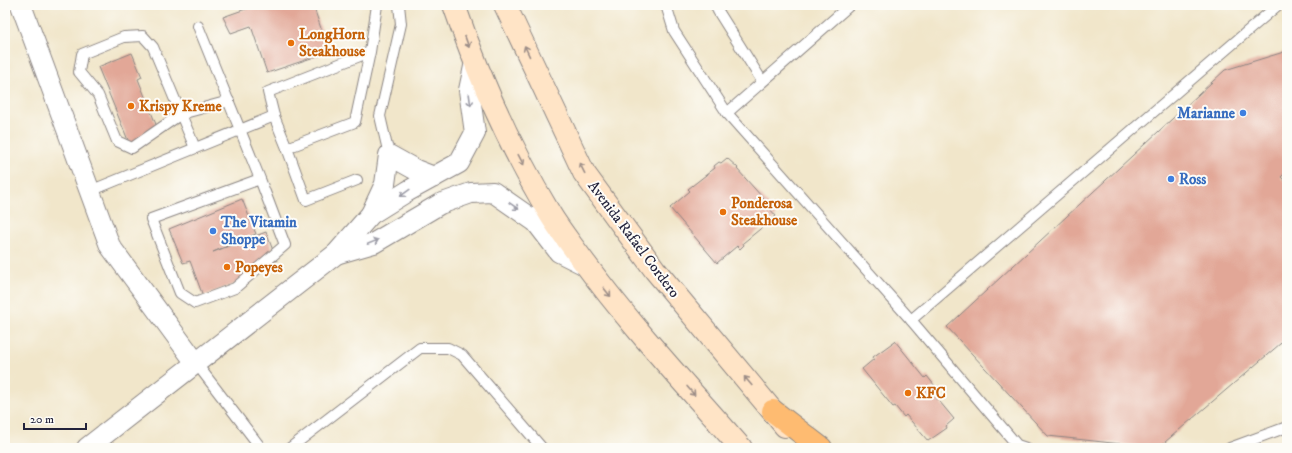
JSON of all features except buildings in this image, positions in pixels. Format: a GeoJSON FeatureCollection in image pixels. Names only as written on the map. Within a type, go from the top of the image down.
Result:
{"type":"FeatureCollection","features":[{"type":"Feature","properties":{"kind":"highway"},"geometry":{"type":"LineString","coordinates":[[773,411],[821,448]]}},
{"type":"Feature","properties":{"kind":"main road"},"geometry":{"type":"LineString","coordinates":[[454,5],[475,62],[511,142],[550,215],[642,335],[741,448]]}},
{"type":"Feature","properties":{"kind":"main road","name":"Avenida Rafael Cordero"},"geometry":{"type":"LineString","coordinates":[[505,5],[584,173],[655,270],[804,448]]}},
{"type":"Feature","properties":{"kind":"street"},"geometry":{"type":"LineString","coordinates":[[21,5],[110,246],[196,363]]}},
{"type":"Feature","properties":{"kind":"street"},"geometry":{"type":"LineString","coordinates":[[371,214],[408,191],[459,163],[475,133],[469,90],[475,62]]}},
{"type":"Feature","properties":{"kind":"street"},"geometry":{"type":"LineString","coordinates":[[87,448],[336,254],[371,214],[385,184],[389,155],[416,170],[434,177]]}},
{"type":"Feature","properties":{"kind":"street"},"geometry":{"type":"LineString","coordinates":[[336,254],[374,243],[440,204],[471,193],[493,192],[536,222],[559,252],[588,266]]}},
{"type":"Feature","properties":{"kind":"lane"},"geometry":{"type":"LineString","coordinates":[[287,148],[355,122],[370,52],[377,5]]}},
{"type":"Feature","properties":{"kind":"lane"},"geometry":{"type":"LineString","coordinates":[[389,155],[380,116],[401,24],[399,5]]}},
{"type":"Feature","properties":{"kind":"lane"},"geometry":{"type":"LineString","coordinates":[[666,5],[674,31],[726,113],[912,320],[1018,445],[1026,448]]}},
{"type":"Feature","properties":{"kind":"lane"},"geometry":{"type":"LineString","coordinates":[[716,5],[718,11],[762,81]]}},
{"type":"Feature","properties":{"kind":"lane"},"geometry":{"type":"LineString","coordinates":[[726,113],[850,5]]}},
{"type":"Feature","properties":{"kind":"lane"},"geometry":{"type":"LineString","coordinates":[[912,320],[1278,5]]}},
{"type":"Feature","properties":{"kind":"lane"},"geometry":{"type":"LineString","coordinates":[[198,26],[260,178],[285,245],[235,288],[195,303],[180,293],[151,218],[260,178]]}},
{"type":"Feature","properties":{"kind":"lane"},"geometry":{"type":"LineString","coordinates":[[195,148],[182,114],[153,47],[143,36],[124,37],[82,54],[79,72],[98,95],[117,141],[132,148],[182,114],[228,100]]}},
{"type":"Feature","properties":{"kind":"lane"},"geometry":{"type":"LineString","coordinates":[[357,180],[306,200],[274,116],[268,92],[370,52]]}},
{"type":"Feature","properties":{"kind":"lane"},"geometry":{"type":"LineString","coordinates":[[90,191],[274,116]]}},
{"type":"Feature","properties":{"kind":"lane"},"geometry":{"type":"LineString","coordinates":[[290,448],[420,348],[448,348],[462,355],[542,448]]}},
{"type":"Feature","properties":{"kind":"lane"},"geometry":{"type":"LineString","coordinates":[[196,363],[261,448]]}},
{"type":"Feature","properties":{"kind":"lane"},"geometry":{"type":"LineString","coordinates":[[1230,448],[1287,427]]}},
{"type":"Feature","properties":{"kind":"place","name":"LongHorn Steakhouse"},"geometry":{"type":"Point","coordinates":[291,43]}},
{"type":"Feature","properties":{"kind":"place","name":"Krispy Kreme"},"geometry":{"type":"Point","coordinates":[131,106]}},
{"type":"Feature","properties":{"kind":"place","name":"Marianne"},"geometry":{"type":"Point","coordinates":[1243,113]}},
{"type":"Feature","properties":{"kind":"place","name":"Ross"},"geometry":{"type":"Point","coordinates":[1171,179]}},
{"type":"Feature","properties":{"kind":"place","name":"Ponderosa Steakhouse"},"geometry":{"type":"Point","coordinates":[723,212]}},
{"type":"Feature","properties":{"kind":"place","name":"The Vitamin Shoppe"},"geometry":{"type":"Point","coordinates":[213,231]}},
{"type":"Feature","properties":{"kind":"place","name":"Popeyes"},"geometry":{"type":"Point","coordinates":[227,267]}},
{"type":"Feature","properties":{"kind":"place","name":"KFC"},"geometry":{"type":"Point","coordinates":[908,393]}}]}
